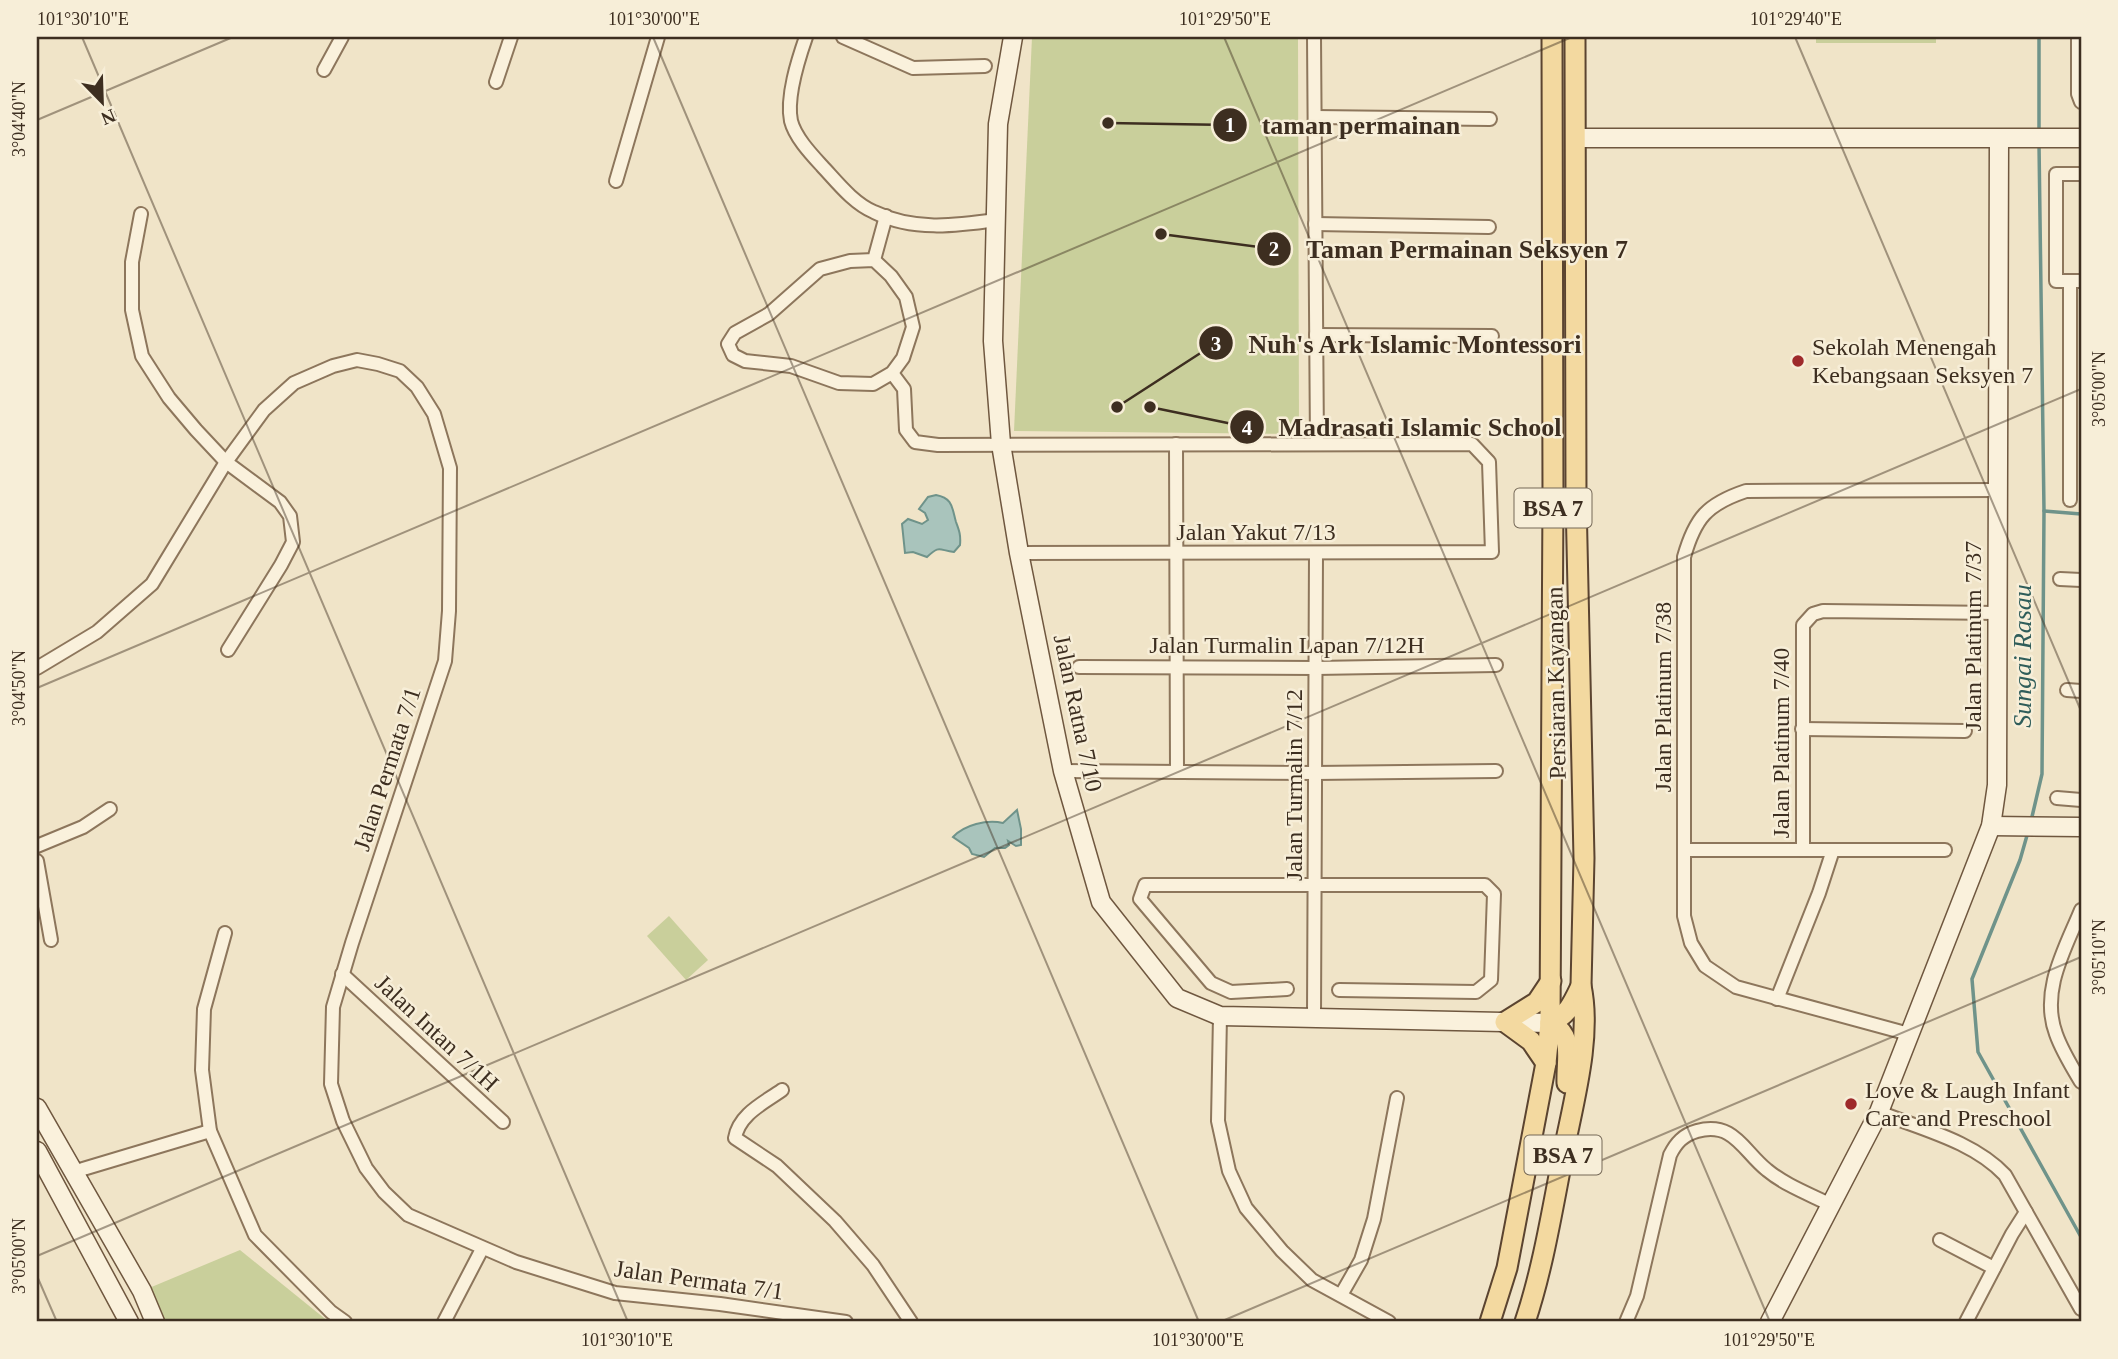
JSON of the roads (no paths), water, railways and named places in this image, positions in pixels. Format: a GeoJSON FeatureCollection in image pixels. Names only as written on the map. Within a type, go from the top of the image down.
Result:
{"type":"FeatureCollection","features":[{"type":"Feature","properties":{"kind":"main road","name":"Persiaran Kayangan"},"geometry":{"type":"LineString","coordinates":[[1490,1322],[1507,1268],[1546,1063],[1550,1023],[1552,37]]}},
{"type":"Feature","properties":{"kind":"main road","name":"Persiaran Kayangan"},"geometry":{"type":"LineString","coordinates":[[1525,1322],[1538,1279],[1568,1129],[1585,1005],[1581,986],[1584,858],[1576,499],[1576,37]]}},
{"type":"Feature","properties":{"kind":"main road"},"geometry":{"type":"LineString","coordinates":[[1546,1063],[1531,1041],[1505,1022],[1537,1002],[1551,980]]}},
{"type":"Feature","properties":{"kind":"main road"},"geometry":{"type":"LineString","coordinates":[[1550,1023],[1564,1016],[1570,1009],[1581,986]]}},
{"type":"Feature","properties":{"kind":"main road"},"geometry":{"type":"LineString","coordinates":[[1550,1023],[1563,1030],[1567,1038],[1568,1129]]}},
{"type":"Feature","properties":{"kind":"street"},"geometry":{"type":"LineString","coordinates":[[324,71],[342,37]]}},
{"type":"Feature","properties":{"kind":"street"},"geometry":{"type":"LineString","coordinates":[[496,82],[510,37]]}},
{"type":"Feature","properties":{"kind":"street"},"geometry":{"type":"LineString","coordinates":[[616,181],[658,37]]}},
{"type":"Feature","properties":{"kind":"street"},"geometry":{"type":"LineString","coordinates":[[806,37],[796,67],[791,96],[791,122],[805,145],[846,192],[872,212],[917,226],[959,226],[996,220]]}},
{"type":"Feature","properties":{"kind":"street"},"geometry":{"type":"LineString","coordinates":[[844,37],[913,68],[985,66]]}},
{"type":"Feature","properties":{"kind":"street","name":"Jalan Ratna 7/10"},"geometry":{"type":"LineString","coordinates":[[1013,37],[998,124],[993,341],[1001,444],[1019,553],[1063,771],[1101,902],[1177,998],[1220,1016],[1550,1023]]}},
{"type":"Feature","properties":{"kind":"street"},"geometry":{"type":"LineString","coordinates":[[892,373],[904,389],[906,429],[915,442],[938,445],[1317,444],[1314,37]]}},
{"type":"Feature","properties":{"kind":"street"},"geometry":{"type":"LineString","coordinates":[[2078,37],[2078,94],[2081,102]]}},
{"type":"Feature","properties":{"kind":"street"},"geometry":{"type":"LineString","coordinates":[[1315,117],[1490,120]]}},
{"type":"Feature","properties":{"kind":"street"},"geometry":{"type":"LineString","coordinates":[[1575,138],[2081,138]]}},
{"type":"Feature","properties":{"kind":"street","name":"Jalan Platinum 7/37"},"geometry":{"type":"LineString","coordinates":[[1770,1322],[1878,1112],[1991,827],[1997,785],[1999,139]]}},
{"type":"Feature","properties":{"kind":"street"},"geometry":{"type":"LineString","coordinates":[[2070,500],[2076,391],[2076,281],[2056,281],[2056,174],[2081,174]]}},
{"type":"Feature","properties":{"kind":"street"},"geometry":{"type":"LineString","coordinates":[[141,214],[132,262],[132,310],[142,356],[169,398],[226,462],[280,502],[290,516],[293,542],[228,650]]}},
{"type":"Feature","properties":{"kind":"street"},"geometry":{"type":"LineString","coordinates":[[874,260],[886,216]]}},
{"type":"Feature","properties":{"kind":"street"},"geometry":{"type":"LineString","coordinates":[[1315,224],[1489,228]]}},
{"type":"Feature","properties":{"kind":"street"},"geometry":{"type":"LineString","coordinates":[[874,260],[891,276],[906,297],[913,327],[903,358],[892,373],[873,384],[839,383],[791,366],[745,361],[733,355],[729,344],[735,333],[769,314],[820,269],[850,261],[874,260]]}},
{"type":"Feature","properties":{"kind":"street"},"geometry":{"type":"LineString","coordinates":[[1316,335],[1492,336]]}},
{"type":"Feature","properties":{"kind":"street","name":"Jalan Permata 7/1"},"geometry":{"type":"LineString","coordinates":[[37,668],[97,632],[152,584],[226,462],[264,410],[293,383],[333,366],[357,360],[400,371],[417,387],[434,414],[450,468],[449,611],[445,661],[333,1007],[331,1084],[343,1121],[366,1168],[384,1192],[408,1215],[482,1249],[615,1293],[720,1304],[846,1322]]}},
{"type":"Feature","properties":{"kind":"street"},"geometry":{"type":"LineString","coordinates":[[1176,444],[1177,772]]}},
{"type":"Feature","properties":{"kind":"street","name":"Jalan Yakut 7/13"},"geometry":{"type":"LineString","coordinates":[[1019,553],[1492,552],[1489,462],[1472,444],[1317,444]]}},
{"type":"Feature","properties":{"kind":"street","name":"Jalan Platinum 7/38"},"geometry":{"type":"LineString","coordinates":[[1909,1034],[1736,987],[1705,966],[1691,943],[1684,916],[1684,557],[1698,519],[1710,507],[1746,491],[1998,489]]}},
{"type":"Feature","properties":{"kind":"street","name":"Jalan Turmalin 7/12"},"geometry":{"type":"LineString","coordinates":[[1314,1017],[1316,553]]}},
{"type":"Feature","properties":{"kind":"street"},"geometry":{"type":"LineString","coordinates":[[2060,579],[2081,580]]}},
{"type":"Feature","properties":{"kind":"street","name":"Jalan Platinum 7/40"},"geometry":{"type":"LineString","coordinates":[[1803,850],[1803,625],[1813,614],[1823,611],[1998,613]]}},
{"type":"Feature","properties":{"kind":"street","name":"Jalan Turmalin Lapan 7/12H"},"geometry":{"type":"LineString","coordinates":[[1079,667],[1316,668],[1496,665]]}},
{"type":"Feature","properties":{"kind":"street"},"geometry":{"type":"LineString","coordinates":[[2067,690],[2081,691]]}},
{"type":"Feature","properties":{"kind":"street"},"geometry":{"type":"LineString","coordinates":[[1802,729],[1965,731]]}},
{"type":"Feature","properties":{"kind":"street"},"geometry":{"type":"LineString","coordinates":[[1063,771],[1496,771]]}},
{"type":"Feature","properties":{"kind":"street"},"geometry":{"type":"LineString","coordinates":[[2057,797],[2081,800]]}},
{"type":"Feature","properties":{"kind":"street"},"geometry":{"type":"LineString","coordinates":[[37,846],[83,827],[110,809]]}},
{"type":"Feature","properties":{"kind":"street"},"geometry":{"type":"LineString","coordinates":[[1991,827],[2081,827]]}},
{"type":"Feature","properties":{"kind":"street"},"geometry":{"type":"LineString","coordinates":[[1685,850],[1945,850]]}},
{"type":"Feature","properties":{"kind":"street"},"geometry":{"type":"LineString","coordinates":[[1777,999],[1819,894],[1833,850]]}},
{"type":"Feature","properties":{"kind":"street"},"geometry":{"type":"LineString","coordinates":[[37,861],[51,940]]}},
{"type":"Feature","properties":{"kind":"street"},"geometry":{"type":"LineString","coordinates":[[1287,989],[1231,992],[1211,982],[1140,899],[1145,885],[1486,885],[1494,894],[1491,980],[1476,992],[1339,990]]}},
{"type":"Feature","properties":{"kind":"street"},"geometry":{"type":"LineString","coordinates":[[2081,910],[2055,972],[2050,991],[2055,1032],[2081,1082]]}},
{"type":"Feature","properties":{"kind":"street"},"geometry":{"type":"LineString","coordinates":[[225,933],[204,1009],[202,1070],[210,1131],[255,1235],[331,1312],[345,1322]]}},
{"type":"Feature","properties":{"kind":"street","name":"Jalan Intan 7/1H"},"geometry":{"type":"LineString","coordinates":[[342,974],[503,1122]]}},
{"type":"Feature","properties":{"kind":"street"},"geometry":{"type":"LineString","coordinates":[[1220,1016],[1217,1121],[1228,1171],[1246,1208],[1282,1251],[1312,1280],[1389,1322]]}},
{"type":"Feature","properties":{"kind":"street"},"geometry":{"type":"LineString","coordinates":[[782,1090],[743,1118],[737,1126],[736,1138],[777,1166],[835,1221],[873,1265],[911,1322]]}},
{"type":"Feature","properties":{"kind":"street"},"geometry":{"type":"LineString","coordinates":[[1341,1295],[1361,1260],[1374,1219],[1397,1098]]}},
{"type":"Feature","properties":{"kind":"street"},"geometry":{"type":"LineString","coordinates":[[37,1108],[142,1291],[155,1322]]}},
{"type":"Feature","properties":{"kind":"street"},"geometry":{"type":"LineString","coordinates":[[1878,1112],[1983,1155],[2005,1175],[2081,1309]]}},
{"type":"Feature","properties":{"kind":"street"},"geometry":{"type":"LineString","coordinates":[[1626,1322],[1637,1296],[1670,1155],[1676,1143],[1690,1133],[1708,1128],[1725,1131],[1738,1140],[1767,1171],[1829,1204]]}},
{"type":"Feature","properties":{"kind":"street"},"geometry":{"type":"LineString","coordinates":[[73,1172],[210,1131]]}},
{"type":"Feature","properties":{"kind":"street"},"geometry":{"type":"LineString","coordinates":[[37,1151],[129,1322]]}},
{"type":"Feature","properties":{"kind":"street"},"geometry":{"type":"LineString","coordinates":[[1966,1322],[2026,1212]]}},
{"type":"Feature","properties":{"kind":"street"},"geometry":{"type":"LineString","coordinates":[[1940,1240],[1994,1268]]}},
{"type":"Feature","properties":{"kind":"street"},"geometry":{"type":"LineString","coordinates":[[444,1322],[482,1249]]}},
{"type":"Feature","properties":{"kind":"water"},"geometry":{"type":"Polygon","coordinates":[[[942,496],[951,504],[960,545],[954,552],[937,550],[927,557],[913,552],[905,553],[902,524],[908,519],[922,524],[928,520],[925,513],[919,509],[928,497],[942,496]]]}},
{"type":"Feature","properties":{"kind":"water"},"geometry":{"type":"Polygon","coordinates":[[[1017,810],[1021,845],[1016,846],[1008,841],[1009,845],[1005,848],[995,848],[984,857],[972,854],[969,848],[953,837],[976,824],[1003,823],[1017,810]]]}},
{"type":"Feature","properties":{"kind":"waterway","name":"Sungai Rasau"},"geometry":{"type":"LineString","coordinates":[[2039,37],[2039,133]]}},
{"type":"Feature","properties":{"kind":"waterway","name":"Sungai Rasau"},"geometry":{"type":"LineString","coordinates":[[2031,821],[2042,774],[2044,511],[2039,144]]}},
{"type":"Feature","properties":{"kind":"waterway"},"geometry":{"type":"LineString","coordinates":[[2044,511],[2081,514]]}},
{"type":"Feature","properties":{"kind":"waterway","name":"Sungai Rasau"},"geometry":{"type":"LineString","coordinates":[[2028,832],[2020,860],[1972,979],[1978,1052],[2081,1237]]}},
{"type":"Feature","properties":{"kind":"place","name":"taman permainan"},"geometry":{"type":"Point","coordinates":[1108,123]}},
{"type":"Feature","properties":{"kind":"place","name":"Taman Permainan Seksyen 7"},"geometry":{"type":"Point","coordinates":[1161,234]}},
{"type":"Feature","properties":{"kind":"place","name":"Sekolah Menengah Kebangsaan Seksyen 7"},"geometry":{"type":"Point","coordinates":[1798,361]}},
{"type":"Feature","properties":{"kind":"place","name":"Nuh's Ark Islamic Montessori"},"geometry":{"type":"Point","coordinates":[1117,407]}},
{"type":"Feature","properties":{"kind":"place","name":"Madrasati Islamic School"},"geometry":{"type":"Point","coordinates":[1150,407]}},
{"type":"Feature","properties":{"kind":"place","name":"Love & Laugh Infant Care and Preschool"},"geometry":{"type":"Point","coordinates":[1851,1104]}}]}
